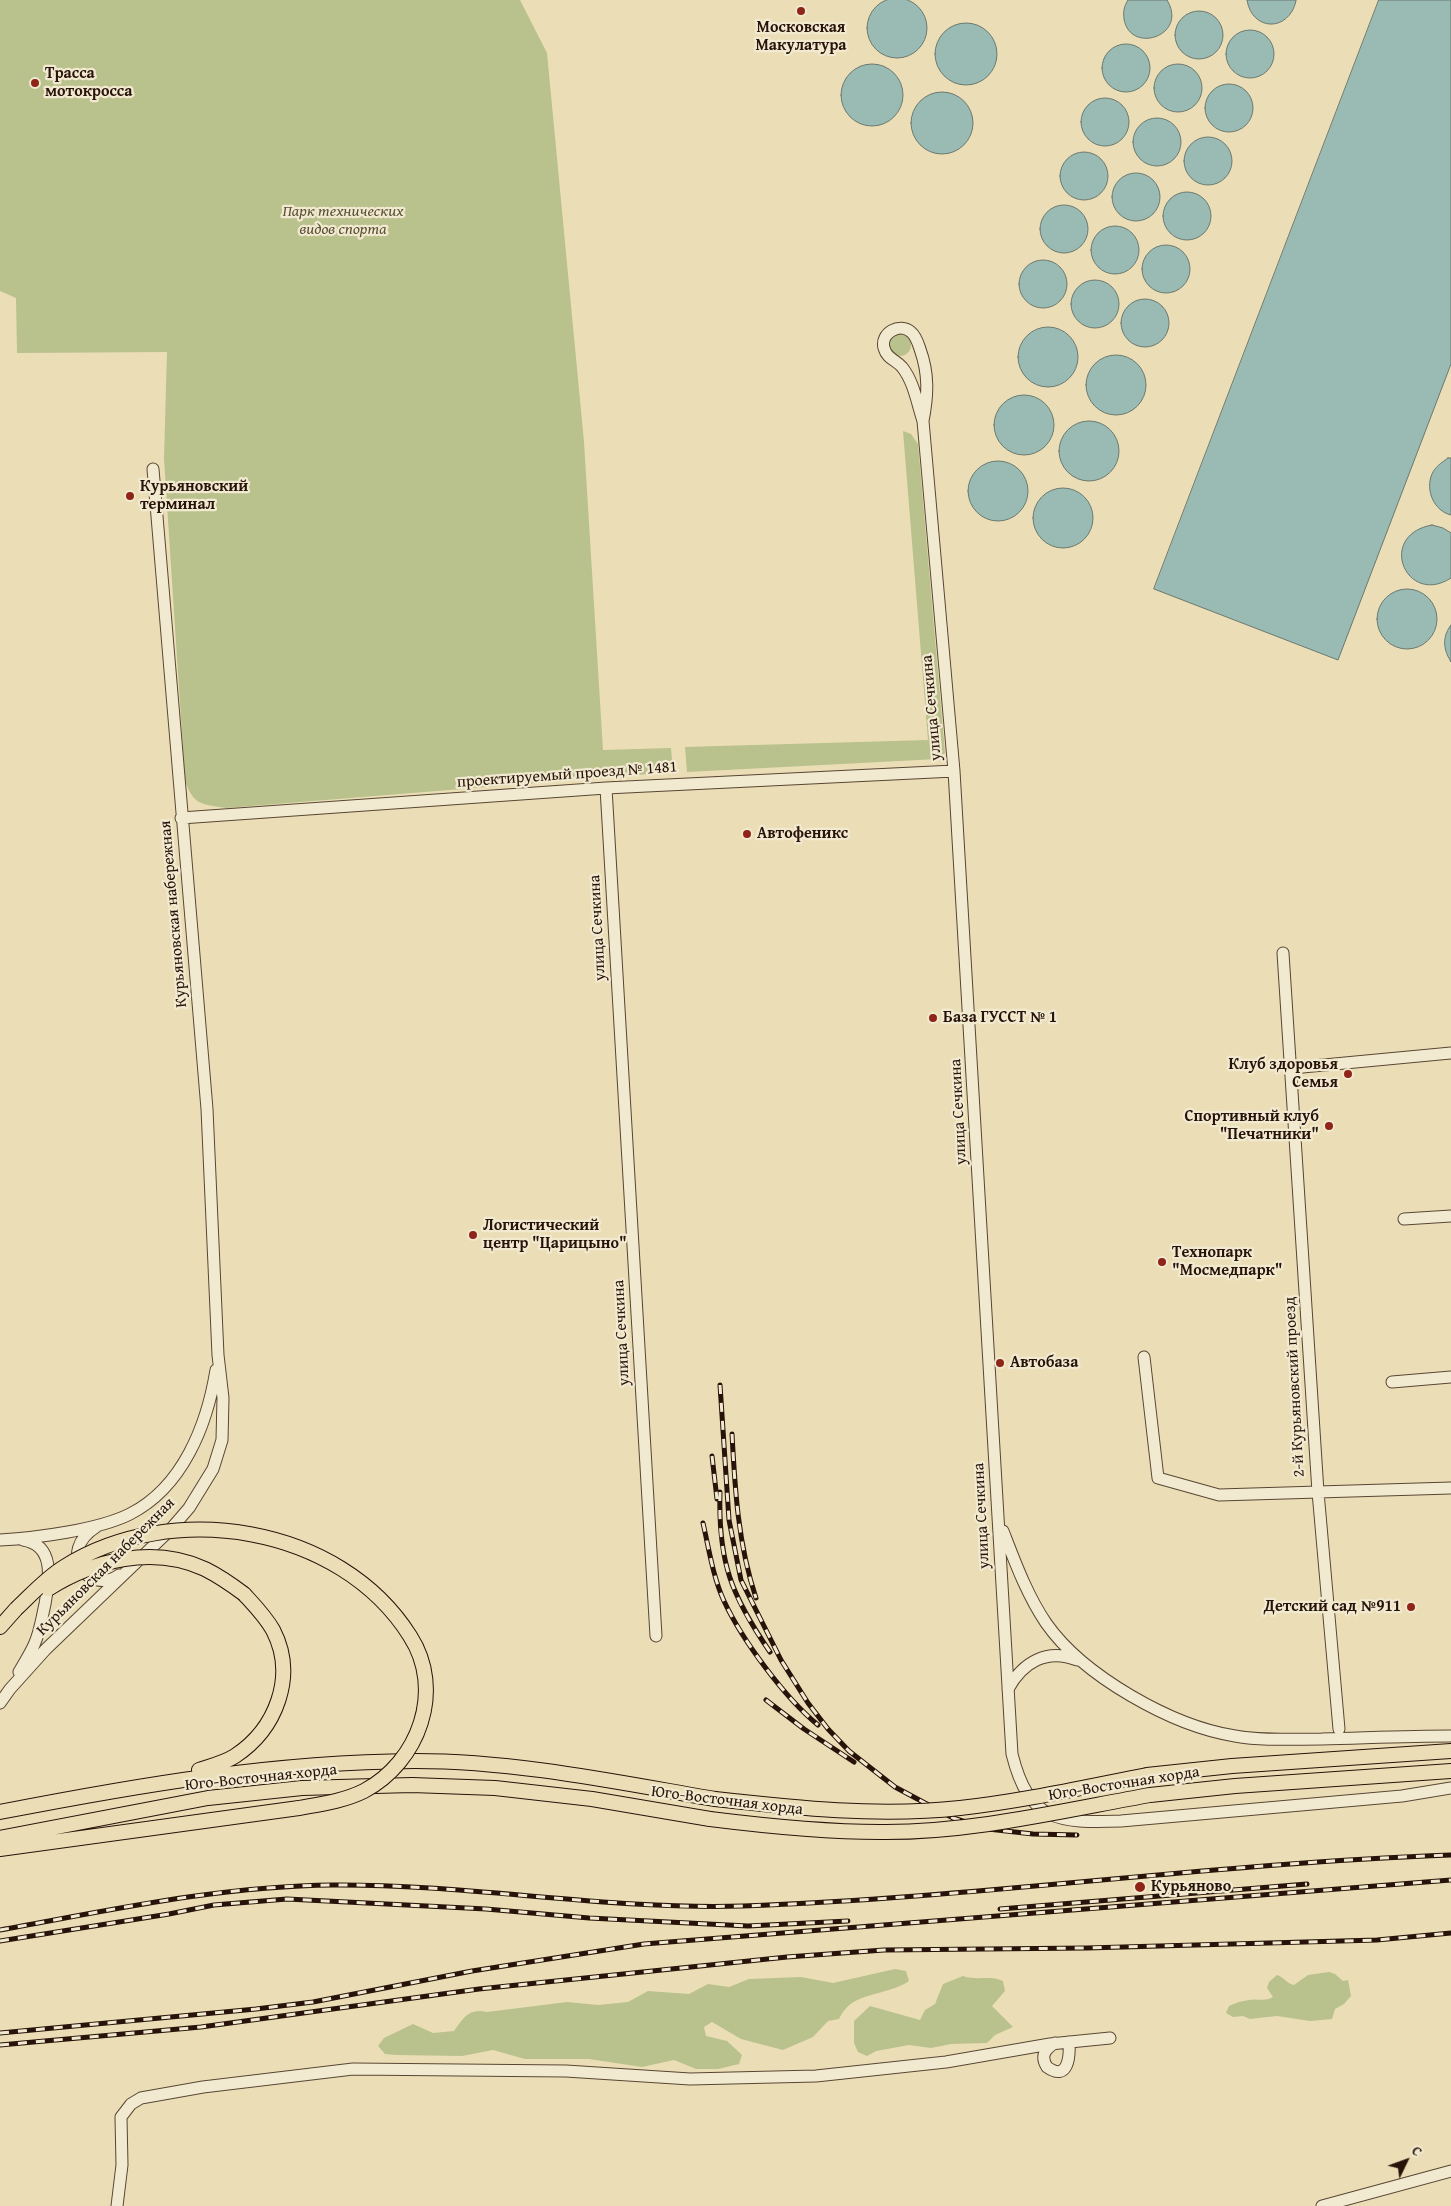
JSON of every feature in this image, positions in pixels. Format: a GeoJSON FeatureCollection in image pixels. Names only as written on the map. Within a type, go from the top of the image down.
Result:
{"type":"FeatureCollection","features":[{"type":"Feature","properties":{"kind":"main road"},"geometry":{"type":"LineString","coordinates":[[0,1627],[16,1609],[64,1567],[95,1551],[141,1536],[176,1530],[212,1529],[274,1539],[308,1551],[340,1569],[369,1591],[394,1614],[412,1638],[422,1666],[426,1691],[423,1717],[416,1740],[401,1762],[385,1777],[364,1791],[331,1803],[72,1840],[0,1848]]}},
{"type":"Feature","properties":{"kind":"main road"},"geometry":{"type":"LineString","coordinates":[[16,1609],[71,1575],[112,1560],[152,1557],[182,1562],[204,1569],[244,1594],[262,1612],[274,1631],[281,1651],[283,1674],[281,1694],[274,1713],[264,1729],[250,1745],[233,1757],[213,1766],[138,1787]]}},
{"type":"Feature","properties":{"kind":"main road","name":"Юго-Восточная хорда"},"geometry":{"type":"LineString","coordinates":[[0,1812],[204,1776],[299,1765],[416,1761],[496,1766],[596,1779],[715,1799],[796,1808],[882,1811],[959,1808],[1019,1800],[1147,1775],[1232,1766],[1451,1751]]}},
{"type":"Feature","properties":{"kind":"main road","name":"Юго-Восточная хорда"},"geometry":{"type":"LineString","coordinates":[[0,1838],[217,1797],[302,1788],[412,1785],[495,1788],[793,1829],[881,1832],[961,1828],[1150,1795],[1235,1786],[1451,1771]]}},
{"type":"Feature","properties":{"kind":"street","name":"улица Сечкина"},"geometry":{"type":"LineString","coordinates":[[923,421],[928,397],[927,373],[923,356],[918,341],[911,332],[896,328],[891,330],[884,339],[884,350],[887,355],[902,367],[910,381],[923,421],[954,771],[1012,1754],[1018,1777],[1029,1798],[1040,1809],[1058,1818],[1083,1822],[1402,1796],[1451,1788]]}},
{"type":"Feature","properties":{"kind":"street","name":"Курьяновская набережная"},"geometry":{"type":"LineString","coordinates":[[0,1703],[46,1649],[170,1530],[189,1508],[213,1469],[222,1440],[223,1398],[218,1356],[207,1109],[153,469]]}},
{"type":"Feature","properties":{"kind":"street","name":"проектируемый проезд № 1481"},"geometry":{"type":"LineString","coordinates":[[181,818],[606,788],[954,771]]}},
{"type":"Feature","properties":{"kind":"street","name":"улица Сечкина"},"geometry":{"type":"LineString","coordinates":[[606,788],[656,1636]]}},
{"type":"Feature","properties":{"kind":"street","name":"2-й Курьяновский проезд"},"geometry":{"type":"LineString","coordinates":[[1283,953],[1292,1068],[1318,1492],[1339,1728]]}},
{"type":"Feature","properties":{"kind":"street"},"geometry":{"type":"LineString","coordinates":[[1292,1068],[1451,1053]]}},
{"type":"Feature","properties":{"kind":"street"},"geometry":{"type":"LineString","coordinates":[[1404,1219],[1451,1216]]}},
{"type":"Feature","properties":{"kind":"street","name":"Курьяновская набережная"},"geometry":{"type":"LineString","coordinates":[[0,1540],[18,1539],[100,1524],[130,1514],[159,1494],[181,1468],[205,1419],[218,1356]]}},
{"type":"Feature","properties":{"kind":"street"},"geometry":{"type":"LineString","coordinates":[[1144,1357],[1158,1478],[1219,1496],[1451,1488]]}},
{"type":"Feature","properties":{"kind":"street"},"geometry":{"type":"LineString","coordinates":[[1392,1382],[1451,1378]]}},
{"type":"Feature","properties":{"kind":"street"},"geometry":{"type":"LineString","coordinates":[[999,1521],[1016,1565],[1046,1623],[1064,1646],[1095,1672],[1159,1710],[1200,1728],[1235,1736],[1278,1740],[1451,1736]]}},
{"type":"Feature","properties":{"kind":"street"},"geometry":{"type":"LineString","coordinates":[[100,1524],[84,1536],[78,1547],[78,1560],[84,1572],[95,1579],[108,1581],[131,1567]]}},
{"type":"Feature","properties":{"kind":"street"},"geometry":{"type":"LineString","coordinates":[[10,1689],[34,1644],[42,1619],[49,1579],[46,1556],[28,1541],[18,1539]]}},
{"type":"Feature","properties":{"kind":"street"},"geometry":{"type":"LineString","coordinates":[[1008,1689],[1019,1673],[1037,1658],[1057,1655],[1081,1661]]}},
{"type":"Feature","properties":{"kind":"street"},"geometry":{"type":"LineString","coordinates":[[117,2206],[122,2165],[121,2118],[130,2104],[141,2098],[203,2087],[353,2069],[566,2071],[690,2079],[816,2076],[946,2062],[1055,2043],[1110,2038]]}},
{"type":"Feature","properties":{"kind":"street"},"geometry":{"type":"LineString","coordinates":[[1017,2050],[1032,2053],[1047,2067],[1055,2071],[1064,2069],[1070,2061],[1070,2042]]}},
{"type":"Feature","properties":{"kind":"street"},"geometry":{"type":"LineString","coordinates":[[1044,2063],[1046,2050],[1055,2043]]}},
{"type":"Feature","properties":{"kind":"street"},"geometry":{"type":"LineString","coordinates":[[1322,2206],[1451,2171]]}},
{"type":"Feature","properties":{"kind":"green space","name":"Парк технических видов спорта"},"geometry":{"type":"Polygon","coordinates":[[[0,0],[520,0],[547,53],[584,442],[603,750],[671,748],[673,772],[226,808],[204,804],[195,799],[185,780],[164,459],[167,352],[17,353],[16,298],[0,291],[0,0]]]}},
{"type":"Feature","properties":{"kind":"green space"},"geometry":{"type":"Polygon","coordinates":[[[900,334],[908,337],[911,345],[908,353],[900,356],[892,353],[889,345],[892,337],[900,334]]]}},
{"type":"Feature","properties":{"kind":"green space"},"geometry":{"type":"Polygon","coordinates":[[[903,431],[911,434],[918,444],[945,753],[938,759],[687,772],[685,747],[928,740],[903,431]]]}},
{"type":"Feature","properties":{"kind":"green space"},"geometry":{"type":"Polygon","coordinates":[[[895,1969],[906,1971],[909,1981],[890,1990],[861,1998],[852,2003],[839,2019],[828,2021],[813,2037],[783,2050],[741,2039],[712,2022],[704,2027],[706,2036],[727,2041],[742,2055],[739,2064],[718,2069],[696,2069],[674,2060],[642,2067],[589,2059],[525,2059],[493,2050],[462,2056],[396,2055],[385,2054],[378,2046],[384,2038],[413,2024],[433,2033],[454,2031],[467,2015],[476,2011],[487,2012],[567,2002],[598,2005],[628,2002],[648,1991],[689,1994],[708,1984],[729,1987],[749,1979],[801,1977],[833,1983],[895,1969]]]}},
{"type":"Feature","properties":{"kind":"green space"},"geometry":{"type":"Polygon","coordinates":[[[1329,1972],[1335,1974],[1343,1981],[1348,1980],[1351,1996],[1344,2004],[1335,2009],[1332,2019],[1310,2021],[1277,2016],[1250,2019],[1243,2016],[1233,2017],[1226,2013],[1229,2006],[1236,2003],[1273,1997],[1267,1988],[1269,1982],[1277,1975],[1294,1985],[1308,1975],[1329,1972]]]}},
{"type":"Feature","properties":{"kind":"green space"},"geometry":{"type":"Polygon","coordinates":[[[963,1976],[993,1978],[1003,1981],[1005,1991],[992,2006],[1013,2027],[995,2035],[987,2043],[951,2044],[931,2048],[909,2045],[876,2051],[867,2056],[858,2052],[854,2043],[854,2021],[870,2006],[920,2020],[925,2010],[935,2004],[943,1984],[963,1976]]]}},
{"type":"Feature","properties":{"kind":"water"},"geometry":{"type":"Polygon","coordinates":[[[891,-2],[903,-2],[919,6],[925,16],[927,28],[925,40],[919,50],[903,58],[891,58],[875,50],[867,34],[867,22],[875,6],[891,-2]]]}},
{"type":"Feature","properties":{"kind":"water"},"geometry":{"type":"Polygon","coordinates":[[[1128,0],[1167,0],[1172,13],[1170,23],[1165,31],[1156,36],[1146,38],[1136,36],[1128,30],[1124,19],[1124,9],[1128,0]]]}},
{"type":"Feature","properties":{"kind":"water"},"geometry":{"type":"Polygon","coordinates":[[[1247,0],[1296,1],[1292,11],[1286,18],[1279,23],[1271,24],[1263,23],[1256,18],[1250,11],[1247,0]]]}},
{"type":"Feature","properties":{"kind":"water"},"geometry":{"type":"Polygon","coordinates":[[[1379,0],[1451,0],[1451,364],[1338,660],[1154,589],[1379,0]]]}},
{"type":"Feature","properties":{"kind":"water"},"geometry":{"type":"Polygon","coordinates":[[[1194,11],[1204,11],[1213,15],[1219,21],[1222,26],[1222,44],[1213,55],[1204,59],[1194,59],[1185,55],[1179,49],[1175,40],[1175,30],[1179,21],[1185,15],[1194,11]]]}},
{"type":"Feature","properties":{"kind":"water"},"geometry":{"type":"Polygon","coordinates":[[[966,23],[978,25],[988,32],[995,42],[997,54],[995,66],[988,76],[978,83],[966,85],[954,83],[944,76],[937,66],[935,54],[937,42],[944,32],[954,25],[966,23]]]}},
{"type":"Feature","properties":{"kind":"water"},"geometry":{"type":"Polygon","coordinates":[[[1245,30],[1255,30],[1264,34],[1270,40],[1273,45],[1273,63],[1264,74],[1255,78],[1245,78],[1236,74],[1230,68],[1226,59],[1226,49],[1230,40],[1236,34],[1245,30]]]}},
{"type":"Feature","properties":{"kind":"water"},"geometry":{"type":"Polygon","coordinates":[[[1121,44],[1131,44],[1140,48],[1146,54],[1149,59],[1149,77],[1140,88],[1131,92],[1121,92],[1112,88],[1106,82],[1102,73],[1102,63],[1106,54],[1112,48],[1121,44]]]}},
{"type":"Feature","properties":{"kind":"water"},"geometry":{"type":"Polygon","coordinates":[[[872,64],[884,66],[894,73],[901,83],[903,95],[901,107],[894,117],[884,124],[872,126],[860,124],[850,117],[843,107],[841,95],[843,83],[850,73],[860,66],[872,64]]]}},
{"type":"Feature","properties":{"kind":"water"},"geometry":{"type":"Polygon","coordinates":[[[1173,64],[1183,64],[1192,68],[1198,74],[1201,79],[1201,97],[1192,108],[1183,112],[1173,112],[1164,108],[1158,102],[1154,93],[1154,83],[1158,74],[1164,68],[1173,64]]]}},
{"type":"Feature","properties":{"kind":"water"},"geometry":{"type":"Polygon","coordinates":[[[1224,84],[1234,84],[1243,88],[1249,94],[1252,99],[1252,117],[1243,128],[1234,132],[1224,132],[1215,128],[1209,122],[1205,113],[1205,103],[1209,94],[1215,88],[1224,84]]]}},
{"type":"Feature","properties":{"kind":"water"},"geometry":{"type":"Polygon","coordinates":[[[942,92],[954,94],[964,101],[971,111],[973,123],[971,135],[964,145],[954,152],[942,154],[930,152],[920,145],[913,135],[911,123],[913,111],[920,101],[930,94],[942,92]]]}},
{"type":"Feature","properties":{"kind":"water"},"geometry":{"type":"Polygon","coordinates":[[[1100,98],[1110,98],[1119,102],[1125,108],[1128,113],[1128,131],[1119,142],[1110,146],[1100,146],[1091,142],[1085,136],[1081,127],[1081,117],[1085,108],[1091,102],[1100,98]]]}},
{"type":"Feature","properties":{"kind":"water"},"geometry":{"type":"Polygon","coordinates":[[[1152,118],[1162,118],[1171,122],[1177,128],[1180,133],[1180,151],[1171,162],[1162,166],[1152,166],[1143,162],[1137,156],[1133,147],[1133,137],[1137,128],[1143,122],[1152,118]]]}},
{"type":"Feature","properties":{"kind":"water"},"geometry":{"type":"Polygon","coordinates":[[[1203,137],[1213,137],[1222,141],[1228,147],[1231,152],[1231,170],[1222,181],[1213,185],[1203,185],[1194,181],[1188,175],[1184,166],[1184,156],[1188,147],[1194,141],[1203,137]]]}},
{"type":"Feature","properties":{"kind":"water"},"geometry":{"type":"Polygon","coordinates":[[[1079,152],[1089,152],[1098,156],[1104,162],[1107,167],[1107,185],[1098,196],[1089,200],[1079,200],[1070,196],[1064,190],[1060,181],[1060,171],[1064,162],[1070,156],[1079,152]]]}},
{"type":"Feature","properties":{"kind":"water"},"geometry":{"type":"Polygon","coordinates":[[[1131,173],[1141,173],[1150,177],[1156,183],[1159,188],[1159,206],[1150,217],[1141,221],[1131,221],[1122,217],[1116,211],[1112,202],[1112,192],[1116,183],[1122,177],[1131,173]]]}},
{"type":"Feature","properties":{"kind":"water"},"geometry":{"type":"Polygon","coordinates":[[[1182,192],[1192,192],[1201,196],[1207,202],[1210,207],[1210,225],[1201,236],[1192,240],[1182,240],[1173,236],[1167,230],[1163,221],[1163,211],[1167,202],[1173,196],[1182,192]]]}},
{"type":"Feature","properties":{"kind":"water"},"geometry":{"type":"Polygon","coordinates":[[[1059,205],[1069,205],[1078,209],[1084,215],[1087,220],[1087,238],[1078,249],[1069,253],[1059,253],[1050,249],[1044,243],[1040,234],[1040,224],[1044,215],[1050,209],[1059,205]]]}},
{"type":"Feature","properties":{"kind":"water"},"geometry":{"type":"Polygon","coordinates":[[[1110,226],[1120,226],[1129,230],[1135,236],[1138,241],[1138,259],[1129,270],[1120,274],[1110,274],[1101,270],[1095,264],[1091,255],[1091,245],[1095,236],[1101,230],[1110,226]]]}},
{"type":"Feature","properties":{"kind":"water"},"geometry":{"type":"Polygon","coordinates":[[[1161,245],[1171,245],[1180,249],[1186,255],[1189,260],[1189,278],[1180,289],[1171,293],[1161,293],[1152,289],[1146,283],[1142,274],[1142,264],[1146,255],[1152,249],[1161,245]]]}},
{"type":"Feature","properties":{"kind":"water"},"geometry":{"type":"Polygon","coordinates":[[[1038,260],[1048,260],[1057,264],[1063,270],[1066,275],[1066,293],[1057,304],[1048,308],[1038,308],[1029,304],[1023,298],[1019,289],[1019,279],[1023,270],[1029,264],[1038,260]]]}},
{"type":"Feature","properties":{"kind":"water"},"geometry":{"type":"Polygon","coordinates":[[[1090,280],[1100,280],[1109,284],[1115,290],[1118,295],[1118,313],[1109,324],[1100,328],[1090,328],[1081,324],[1075,318],[1071,309],[1071,299],[1075,290],[1081,284],[1090,280]]]}},
{"type":"Feature","properties":{"kind":"water"},"geometry":{"type":"Polygon","coordinates":[[[1140,299],[1150,299],[1159,303],[1165,309],[1168,314],[1168,332],[1159,343],[1150,347],[1140,347],[1131,343],[1125,337],[1121,328],[1121,318],[1125,309],[1131,303],[1140,299]]]}},
{"type":"Feature","properties":{"kind":"water"},"geometry":{"type":"Polygon","coordinates":[[[1048,327],[1065,332],[1073,340],[1078,357],[1073,374],[1065,382],[1048,387],[1031,382],[1023,374],[1018,357],[1023,340],[1031,332],[1048,327]]]}},
{"type":"Feature","properties":{"kind":"water"},"geometry":{"type":"Polygon","coordinates":[[[1116,355],[1133,360],[1141,368],[1146,385],[1141,402],[1133,410],[1116,415],[1099,410],[1091,402],[1086,385],[1091,368],[1099,360],[1116,355]]]}},
{"type":"Feature","properties":{"kind":"water"},"geometry":{"type":"Polygon","coordinates":[[[1024,395],[1041,400],[1049,408],[1054,425],[1049,442],[1041,450],[1024,455],[1007,450],[999,442],[994,425],[999,408],[1007,400],[1024,395]]]}},
{"type":"Feature","properties":{"kind":"water"},"geometry":{"type":"Polygon","coordinates":[[[1089,421],[1106,426],[1114,434],[1119,451],[1114,468],[1106,476],[1089,481],[1072,476],[1064,468],[1059,451],[1064,434],[1072,426],[1089,421]]]}},
{"type":"Feature","properties":{"kind":"water"},"geometry":{"type":"Polygon","coordinates":[[[1451,458],[1451,515],[1440,509],[1430,493],[1430,480],[1433,472],[1438,465],[1451,458]]]}},
{"type":"Feature","properties":{"kind":"water"},"geometry":{"type":"Polygon","coordinates":[[[998,461],[1015,466],[1023,474],[1028,491],[1023,508],[1015,516],[998,521],[981,516],[973,508],[968,491],[973,474],[981,466],[998,461]]]}},
{"type":"Feature","properties":{"kind":"water"},"geometry":{"type":"Polygon","coordinates":[[[1063,488],[1080,493],[1088,501],[1093,518],[1088,535],[1080,543],[1063,548],[1046,543],[1038,535],[1033,518],[1038,501],[1046,493],[1063,488]]]}},
{"type":"Feature","properties":{"kind":"water"},"geometry":{"type":"Polygon","coordinates":[[[1432,525],[1443,528],[1451,533],[1451,578],[1435,584],[1421,583],[1410,577],[1404,566],[1402,554],[1405,542],[1415,531],[1432,525]]]}},
{"type":"Feature","properties":{"kind":"water"},"geometry":{"type":"Polygon","coordinates":[[[1407,589],[1419,591],[1432,602],[1437,619],[1435,631],[1424,644],[1407,649],[1395,647],[1382,636],[1377,619],[1379,607],[1390,594],[1407,589]]]}},
{"type":"Feature","properties":{"kind":"water"},"geometry":{"type":"Polygon","coordinates":[[[1451,625],[1451,662],[1446,652],[1445,639],[1451,625]]]}},
{"type":"Feature","properties":{"kind":"railway"},"geometry":{"type":"LineString","coordinates":[[720,1385],[729,1520],[741,1580],[781,1660],[808,1703],[828,1729],[849,1751],[895,1787],[953,1818],[988,1829],[1033,1834],[1077,1835]]}},
{"type":"Feature","properties":{"kind":"railway"},"geometry":{"type":"LineString","coordinates":[[732,1434],[741,1537],[756,1598]]}},
{"type":"Feature","properties":{"kind":"railway"},"geometry":{"type":"LineString","coordinates":[[712,1456],[717,1499]]}},
{"type":"Feature","properties":{"kind":"railway"},"geometry":{"type":"LineString","coordinates":[[720,1492],[721,1539],[730,1577],[745,1613],[770,1652]]}},
{"type":"Feature","properties":{"kind":"railway"},"geometry":{"type":"LineString","coordinates":[[703,1523],[717,1582],[732,1616],[765,1668],[805,1714],[818,1725]]}},
{"type":"Feature","properties":{"kind":"railway"},"geometry":{"type":"LineString","coordinates":[[766,1700],[804,1729],[854,1762]]}},
{"type":"Feature","properties":{"kind":"railway"},"geometry":{"type":"LineString","coordinates":[[0,1930],[166,1900],[291,1886],[333,1885],[436,1888],[640,1904],[743,1906],[920,1896],[1274,1865],[1451,1855]]}},
{"type":"Feature","properties":{"kind":"railway"},"geometry":{"type":"LineString","coordinates":[[0,2033],[313,2002],[472,1971],[644,1944],[1451,1880]]}},
{"type":"Feature","properties":{"kind":"railway"},"geometry":{"type":"LineString","coordinates":[[1000,1909],[1307,1884]]}},
{"type":"Feature","properties":{"kind":"railway"},"geometry":{"type":"LineString","coordinates":[[0,1941],[214,1905],[287,1899],[486,1909],[589,1918],[748,1926],[848,1921]]}},
{"type":"Feature","properties":{"kind":"railway"},"geometry":{"type":"LineString","coordinates":[[0,2045],[201,2027],[479,1989],[787,1957],[884,1950],[1087,1948],[1377,1940],[1451,1933]]}},
{"type":"Feature","properties":{"kind":"place","name":"Московская Макулатура"},"geometry":{"type":"Point","coordinates":[801,11]}},
{"type":"Feature","properties":{"kind":"place","name":"Трасса мотокросса"},"geometry":{"type":"Point","coordinates":[35,83]}},
{"type":"Feature","properties":{"kind":"place","name":"Курьяновский терминал"},"geometry":{"type":"Point","coordinates":[130,496]}},
{"type":"Feature","properties":{"kind":"place","name":"Автофеникс"},"geometry":{"type":"Point","coordinates":[747,834]}},
{"type":"Feature","properties":{"kind":"place","name":"База ГУССТ № 1"},"geometry":{"type":"Point","coordinates":[933,1018]}},
{"type":"Feature","properties":{"kind":"place","name":"Клуб здоровья Семья"},"geometry":{"type":"Point","coordinates":[1348,1074]}},
{"type":"Feature","properties":{"kind":"place","name":"Спортивный клуб \"Печатники\""},"geometry":{"type":"Point","coordinates":[1329,1126]}},
{"type":"Feature","properties":{"kind":"place","name":"Логистический центр \"Царицыно\""},"geometry":{"type":"Point","coordinates":[473,1235]}},
{"type":"Feature","properties":{"kind":"place","name":"Технопарк \"Мосмедпарк\""},"geometry":{"type":"Point","coordinates":[1162,1262]}},
{"type":"Feature","properties":{"kind":"place","name":"Автобаза"},"geometry":{"type":"Point","coordinates":[1000,1363]}},
{"type":"Feature","properties":{"kind":"place","name":"Детский сад №911"},"geometry":{"type":"Point","coordinates":[1411,1607]}},
{"type":"Feature","properties":{"kind":"place","name":"Курьяново"},"geometry":{"type":"Point","coordinates":[1140,1887]}}]}
